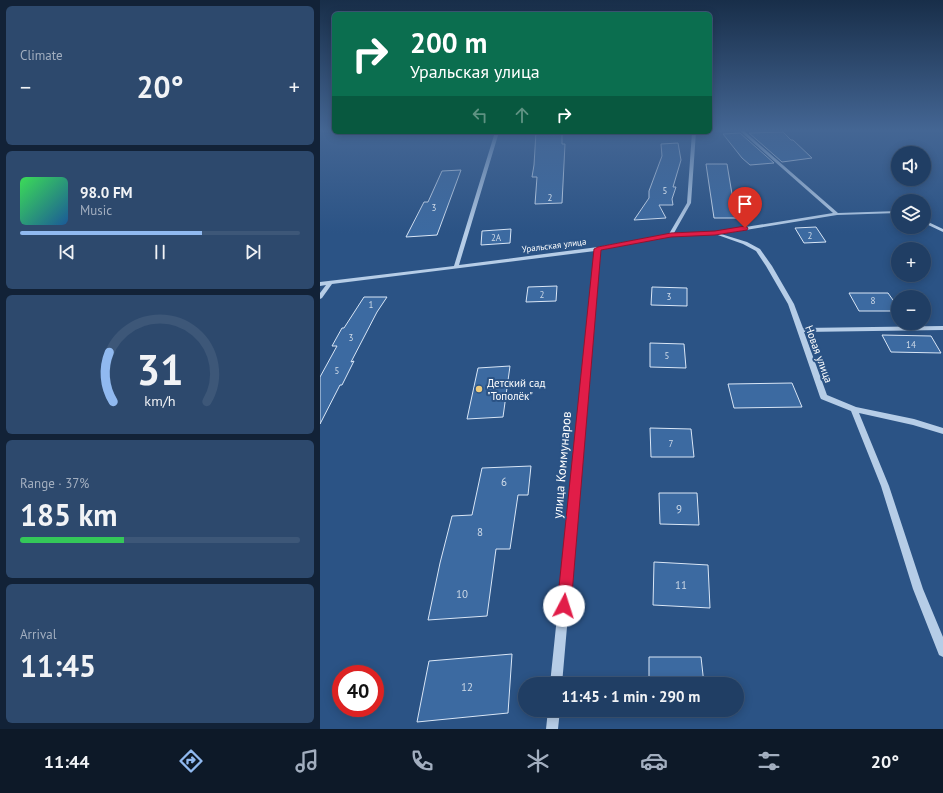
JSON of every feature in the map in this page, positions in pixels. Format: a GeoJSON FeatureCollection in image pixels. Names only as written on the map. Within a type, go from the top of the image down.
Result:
{"type":"FeatureCollection","features":[{"type":"Feature","properties":{"kind":"street"},"geometry":{"type":"LineString","coordinates":[[456,267],[487,165]]}},
{"type":"Feature","properties":{"kind":"street"},"geometry":{"type":"LineString","coordinates":[[671,235],[689,203],[692,165]]}},
{"type":"Feature","properties":{"kind":"street"},"geometry":{"type":"LineString","coordinates":[[781,165],[837,214]]}},
{"type":"Feature","properties":{"kind":"street","name":"Уральская улица"},"geometry":{"type":"LineString","coordinates":[[320,284],[598,249],[671,235],[715,233],[837,214],[891,212]]}},
{"type":"Feature","properties":{"kind":"street"},"geometry":{"type":"LineString","coordinates":[[931,225],[943,231]]}},
{"type":"Feature","properties":{"kind":"street","name":"Новая улица"},"geometry":{"type":"LineString","coordinates":[[715,233],[745,243],[758,250],[791,304],[824,397],[854,409],[914,422],[943,431]]}},
{"type":"Feature","properties":{"kind":"street","name":"улица Коммунаров"},"geometry":{"type":"LineString","coordinates":[[557,677],[598,249]]}},
{"type":"Feature","properties":{"kind":"street"},"geometry":{"type":"LineString","coordinates":[[320,297],[330,283]]}},
{"type":"Feature","properties":{"kind":"street"},"geometry":{"type":"LineString","coordinates":[[800,330],[943,328]]}},
{"type":"Feature","properties":{"kind":"street"},"geometry":{"type":"LineString","coordinates":[[854,409],[885,486],[918,589],[943,651]]}},
{"type":"Feature","properties":{"kind":"street"},"geometry":{"type":"LineString","coordinates":[[552,729],[553,717]]}},
{"type":"Feature","properties":{"kind":"building"},"geometry":{"type":"Polygon","coordinates":[[[534,165],[564,165],[562,203],[535,204],[537,177],[532,177],[534,165]]]}},
{"type":"Feature","properties":{"kind":"building"},"geometry":{"type":"Polygon","coordinates":[[[659,165],[680,165],[673,187],[676,187],[672,199],[673,205],[659,205],[666,218],[634,220],[649,198],[649,191],[659,165]]]}},
{"type":"Feature","properties":{"kind":"building"},"geometry":{"type":"Polygon","coordinates":[[[706,165],[727,165],[732,194],[741,218],[714,218],[706,165]]]}},
{"type":"Feature","properties":{"kind":"building"},"geometry":{"type":"Polygon","coordinates":[[[461,170],[437,235],[406,237],[424,202],[428,202],[442,171],[461,170]]]}},
{"type":"Feature","properties":{"kind":"building"},"geometry":{"type":"Polygon","coordinates":[[[816,227],[826,242],[804,243],[795,228],[816,227]]]}},
{"type":"Feature","properties":{"kind":"building"},"geometry":{"type":"Polygon","coordinates":[[[511,229],[510,243],[481,245],[482,231],[511,229]]]}},
{"type":"Feature","properties":{"kind":"building"},"geometry":{"type":"Polygon","coordinates":[[[557,286],[556,301],[526,302],[528,287],[557,286]]]}},
{"type":"Feature","properties":{"kind":"building"},"geometry":{"type":"Polygon","coordinates":[[[652,287],[687,288],[687,306],[651,305],[652,287]]]}},
{"type":"Feature","properties":{"kind":"building"},"geometry":{"type":"Polygon","coordinates":[[[849,293],[888,293],[891,297],[891,311],[859,311],[849,293]]]}},
{"type":"Feature","properties":{"kind":"building"},"geometry":{"type":"Polygon","coordinates":[[[364,297],[387,297],[377,312],[351,362],[354,361],[342,385],[340,385],[320,424],[320,377],[337,346],[332,346],[342,328],[344,328],[364,297]]]}},
{"type":"Feature","properties":{"kind":"building"},"geometry":{"type":"Polygon","coordinates":[[[882,335],[931,336],[941,353],[891,352],[882,335]]]}},
{"type":"Feature","properties":{"kind":"building"},"geometry":{"type":"Polygon","coordinates":[[[650,343],[684,344],[686,368],[650,367],[650,343]]]}},
{"type":"Feature","properties":{"kind":"building"},"geometry":{"type":"Polygon","coordinates":[[[510,366],[503,417],[467,419],[478,368],[510,366]]]}},
{"type":"Feature","properties":{"kind":"building"},"geometry":{"type":"Polygon","coordinates":[[[792,383],[802,407],[734,408],[728,384],[792,383]]]}},
{"type":"Feature","properties":{"kind":"building"},"geometry":{"type":"Polygon","coordinates":[[[650,428],[691,429],[694,457],[651,457],[650,428]]]}},
{"type":"Feature","properties":{"kind":"building"},"geometry":{"type":"Polygon","coordinates":[[[531,466],[528,495],[518,495],[510,549],[496,549],[487,616],[428,620],[452,516],[472,515],[482,468],[531,466]]]}},
{"type":"Feature","properties":{"kind":"building"},"geometry":{"type":"Polygon","coordinates":[[[659,493],[697,493],[699,525],[660,524],[659,493]]]}},
{"type":"Feature","properties":{"kind":"building"},"geometry":{"type":"Polygon","coordinates":[[[654,562],[708,565],[710,608],[653,605],[654,562]]]}},
{"type":"Feature","properties":{"kind":"building"},"geometry":{"type":"Polygon","coordinates":[[[512,654],[508,713],[417,722],[429,661],[512,654]]]}},
{"type":"Feature","properties":{"kind":"building"},"geometry":{"type":"Polygon","coordinates":[[[649,657],[701,657],[703,677],[649,677],[649,657]]]}},
{"type":"Feature","properties":{"kind":"place","name":"Детский сад \"Тополёк\""},"geometry":{"type":"Point","coordinates":[479,389]}},
{"type":"Feature","properties":{"kind":"route"},"geometry":{"type":"LineString","coordinates":[[564,606],[598,249],[671,235],[715,233],[745,228]]}}]}
